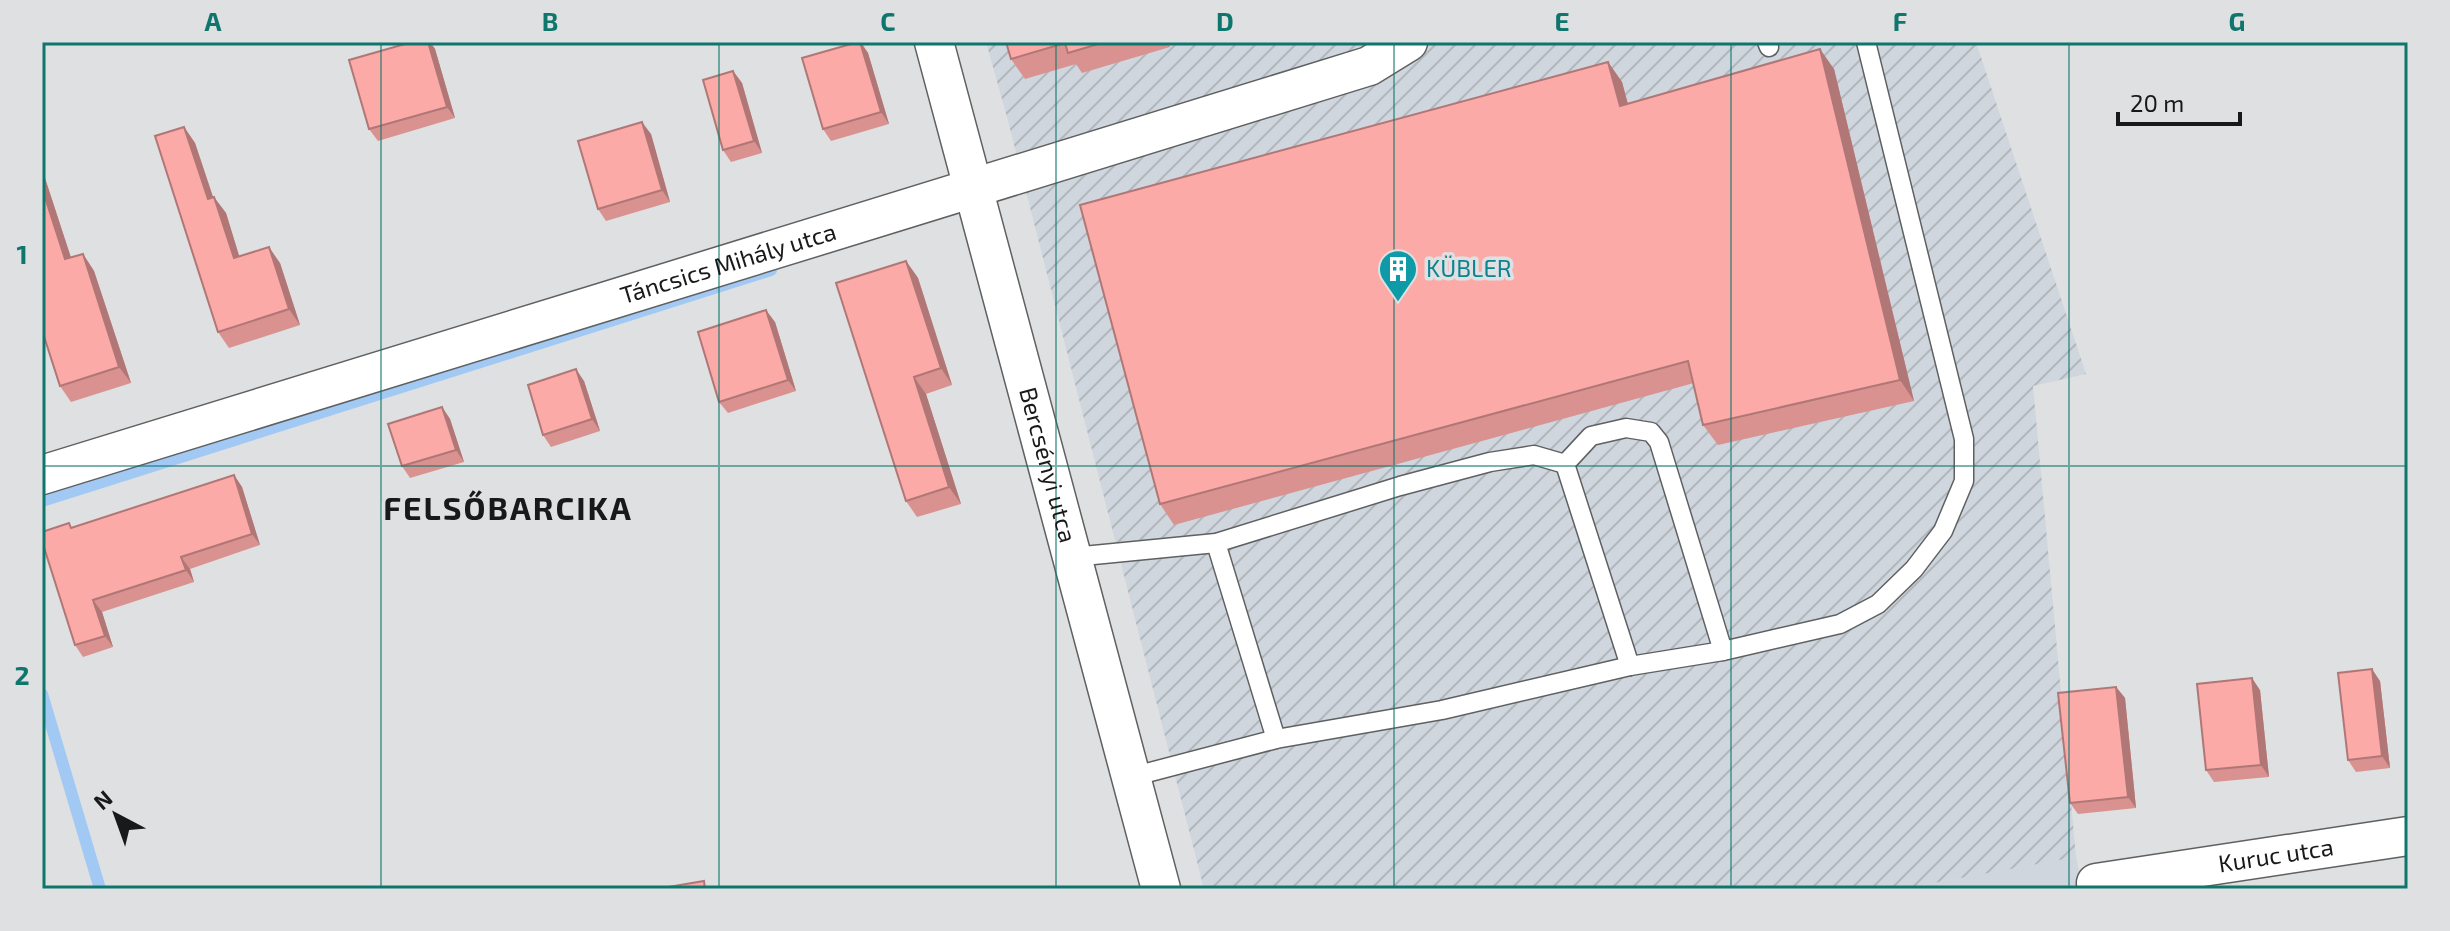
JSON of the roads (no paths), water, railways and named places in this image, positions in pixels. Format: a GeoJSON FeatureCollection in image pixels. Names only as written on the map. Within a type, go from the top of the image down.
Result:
{"type":"FeatureCollection","features":[{"type":"Feature","properties":{"kind":"street","name":"Bercsényi utca"},"geometry":{"type":"LineString","coordinates":[[934,42],[1161,889]]}},
{"type":"Feature","properties":{"kind":"street","name":"Táncsics Mihály utca"},"geometry":{"type":"LineString","coordinates":[[42,475],[1369,66],[1408,42]]}},
{"type":"Feature","properties":{"kind":"street","name":"Kuruc utca"},"geometry":{"type":"LineString","coordinates":[[2096,883],[2408,836]]}},
{"type":"Feature","properties":{"kind":"lane"},"geometry":{"type":"LineString","coordinates":[[1131,777],[1276,739],[1442,710],[1630,666],[1723,651],[1840,624],[1878,604],[1914,569],[1943,531],[1964,481],[1964,439],[1866,42]]}},
{"type":"Feature","properties":{"kind":"lane"},"geometry":{"type":"LineString","coordinates":[[1565,464],[1591,436],[1626,428],[1651,432],[1659,442],[1723,651]]}},
{"type":"Feature","properties":{"kind":"lane"},"geometry":{"type":"LineString","coordinates":[[1073,557],[1216,543],[1400,486],[1490,462],[1534,455],[1565,464]]}},
{"type":"Feature","properties":{"kind":"lane"},"geometry":{"type":"LineString","coordinates":[[1565,464],[1630,666]]}},
{"type":"Feature","properties":{"kind":"lane"},"geometry":{"type":"LineString","coordinates":[[1216,543],[1276,739]]}},
{"type":"Feature","properties":{"kind":"waterway"},"geometry":{"type":"LineString","coordinates":[[42,501],[771,270]]}},
{"type":"Feature","properties":{"kind":"waterway"},"geometry":{"type":"LineString","coordinates":[[42,694],[100,889]]}},
{"type":"Feature","properties":{"kind":"place","name":"KÜBLER"},"geometry":{"type":"Point","coordinates":[1398,303]}},
{"type":"Feature","properties":{"kind":"district","name":"FELSŐBARCIKA"},"geometry":{"type":"Point","coordinates":[508,509]}}]}
